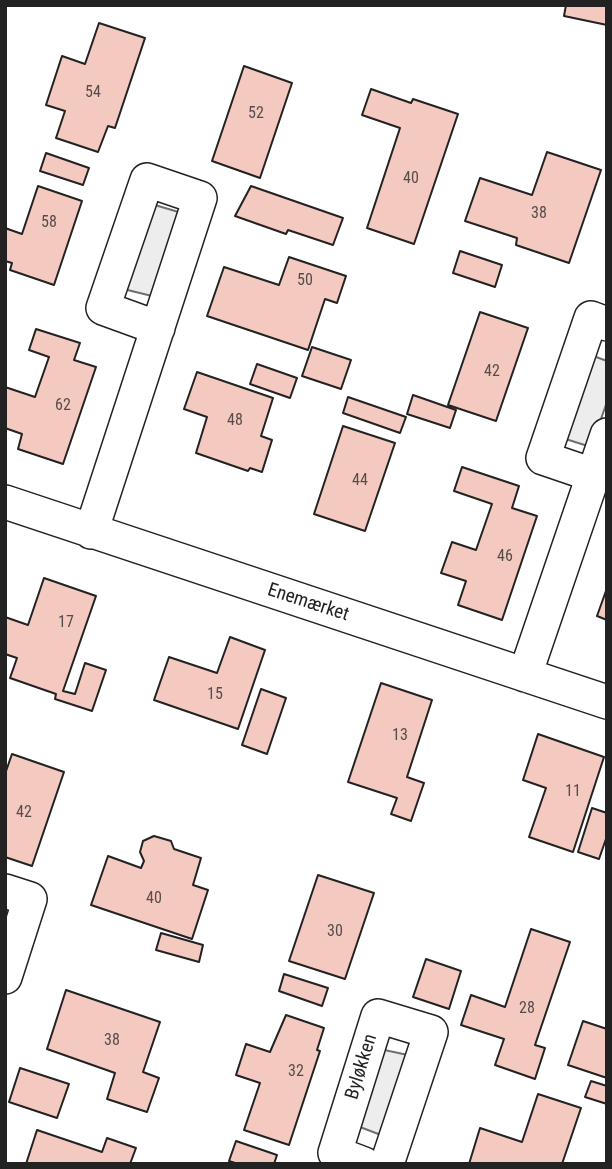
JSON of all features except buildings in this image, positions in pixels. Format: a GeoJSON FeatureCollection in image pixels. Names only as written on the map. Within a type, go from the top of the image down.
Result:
{"type":"FeatureCollection","features":[{"type":"Feature","properties":{"kind":"street"},"geometry":{"type":"LineString","coordinates":[[593,475],[543,458],[591,318],[607,324]]}},
{"type":"Feature","properties":{"kind":"street"},"geometry":{"type":"LineString","coordinates":[[91,532],[158,328]]}},
{"type":"Feature","properties":{"kind":"street"},"geometry":{"type":"LineString","coordinates":[[525,675],[607,435]]}},
{"type":"Feature","properties":{"kind":"street","name":"Enemærket"},"geometry":{"type":"LineString","coordinates":[[5,502],[607,702]]}},
{"type":"Feature","properties":{"kind":"street"},"geometry":{"type":"LineString","coordinates":[[5,891],[30,899],[5,977]]}},
{"type":"Feature","properties":{"kind":"street","name":"Byløkken"},"geometry":{"type":"LineString","coordinates":[[364,1164],[335,1153],[378,1016],[431,1032],[387,1164]]}},
{"type":"Feature","properties":{"kind":"shaded area"},"geometry":{"type":"Polygon","coordinates":[[[131,198],[182,213],[152,296],[103,284],[131,198]]]}},
{"type":"Feature","properties":{"kind":"shaded area"},"geometry":{"type":"Polygon","coordinates":[[[569,347],[607,361],[607,402],[591,447],[540,431],[569,347]]]}},
{"type":"Feature","properties":{"kind":"shaded area"},"geometry":{"type":"Polygon","coordinates":[[[356,1044],[408,1055],[381,1135],[331,1116],[356,1044]]]}}]}
